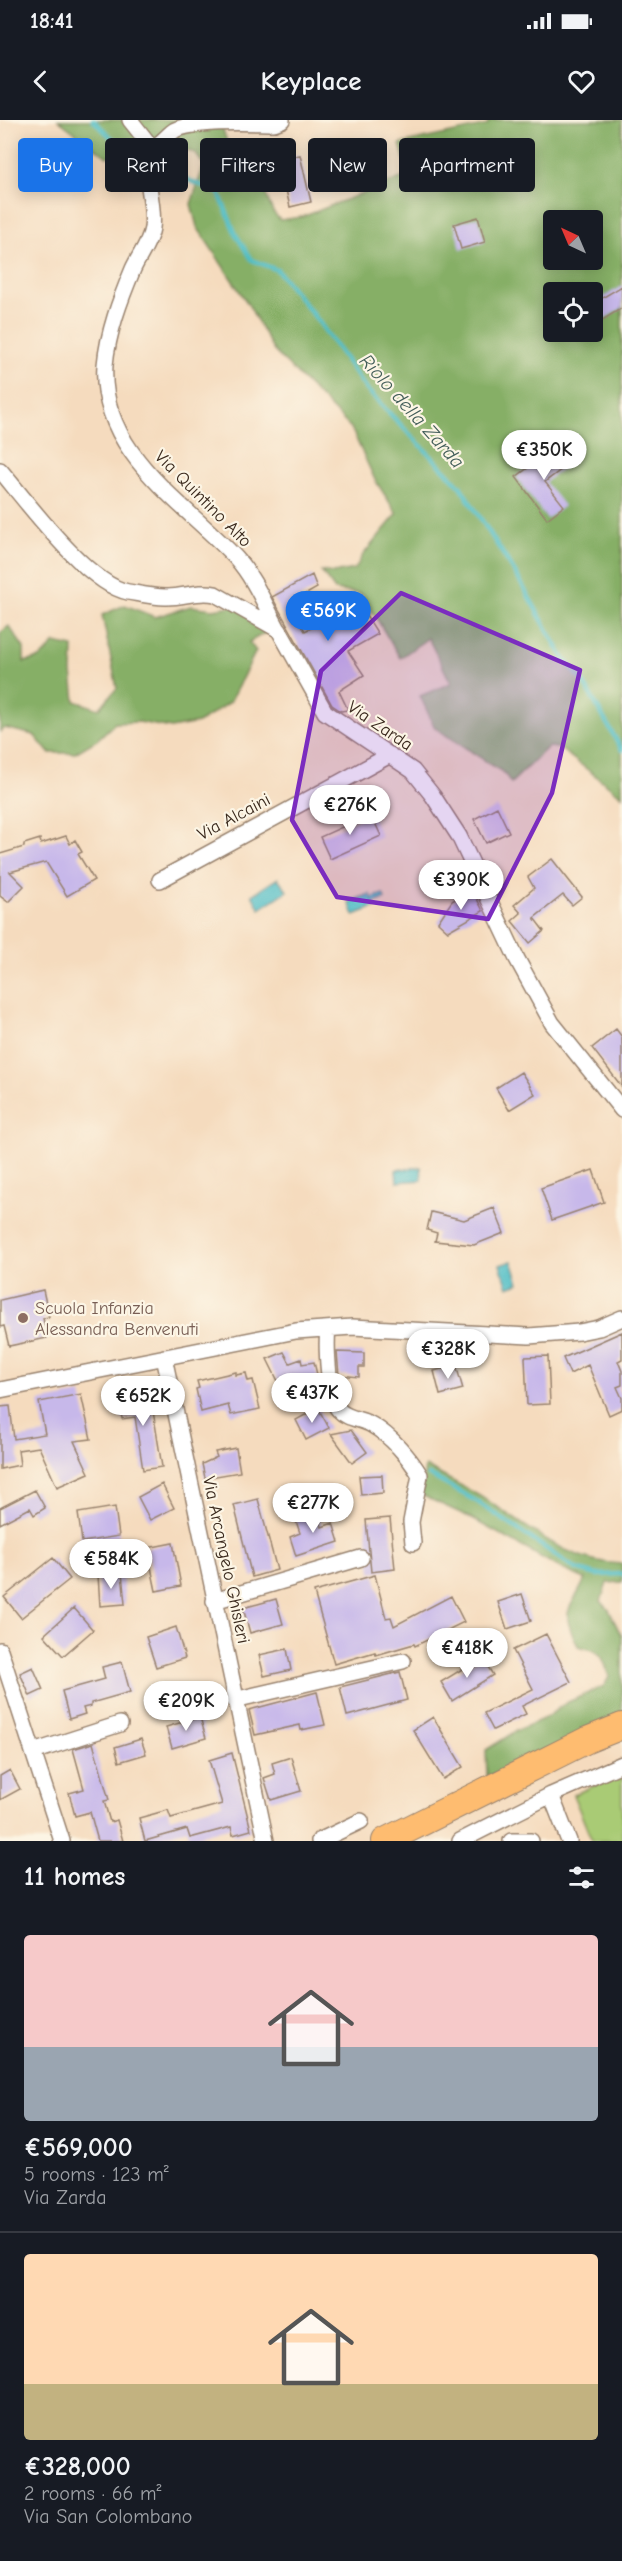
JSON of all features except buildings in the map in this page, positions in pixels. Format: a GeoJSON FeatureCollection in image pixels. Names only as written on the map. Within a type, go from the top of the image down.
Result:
{"type":"FeatureCollection","features":[{"type":"Feature","properties":{"kind":"highway"},"geometry":{"type":"LineString","coordinates":[[385,1841],[565,1750],[622,1726]]}},
{"type":"Feature","properties":{"kind":"highway"},"geometry":{"type":"LineString","coordinates":[[414,1841],[540,1776],[622,1740]]}},
{"type":"Feature","properties":{"kind":"street"},"geometry":{"type":"LineString","coordinates":[[130,120],[144,138]]}},
{"type":"Feature","properties":{"kind":"street"},"geometry":{"type":"LineString","coordinates":[[166,138],[176,129],[198,123],[274,123],[282,120]]}},
{"type":"Feature","properties":{"kind":"street","name":"Via Quintino Alto"},"geometry":{"type":"LineString","coordinates":[[151,192],[154,210],[151,231],[118,306],[105,366],[106,388],[111,411],[122,437],[135,458],[177,503],[237,560],[250,578],[279,630]]}},
{"type":"Feature","properties":{"kind":"street"},"geometry":{"type":"LineString","coordinates":[[0,470],[76,558],[106,584],[125,592],[166,597],[207,592],[215,594],[279,630]]}},
{"type":"Feature","properties":{"kind":"street","name":"Via Zarda"},"geometry":{"type":"LineString","coordinates":[[279,630],[325,712],[413,771],[433,796],[459,836],[517,959],[552,1023],[622,1110]]}},
{"type":"Feature","properties":{"kind":"street","name":"Via Alcaini"},"geometry":{"type":"LineString","coordinates":[[160,880],[390,755]]}},
{"type":"Feature","properties":{"kind":"street"},"geometry":{"type":"LineString","coordinates":[[0,1390],[285,1333],[360,1327],[529,1336],[579,1332],[599,1328],[622,1318]]}},
{"type":"Feature","properties":{"kind":"street"},"geometry":{"type":"LineString","coordinates":[[328,1329],[332,1389],[338,1410],[346,1416],[358,1418],[375,1426],[413,1464],[420,1475],[411,1522],[413,1543]]}},
{"type":"Feature","properties":{"kind":"street","name":"Via Arcangelo Ghisleri"},"geometry":{"type":"LineString","coordinates":[[165,1357],[234,1700],[266,1841]]}},
{"type":"Feature","properties":{"kind":"street"},"geometry":{"type":"LineString","coordinates":[[214,1601],[361,1558]]}},
{"type":"Feature","properties":{"kind":"street"},"geometry":{"type":"LineString","coordinates":[[0,1650],[62,1841]]}},
{"type":"Feature","properties":{"kind":"street"},"geometry":{"type":"LineString","coordinates":[[234,1700],[403,1661]]}},
{"type":"Feature","properties":{"kind":"street"},"geometry":{"type":"LineString","coordinates":[[33,1752],[120,1724]]}},
{"type":"Feature","properties":{"kind":"street"},"geometry":{"type":"LineString","coordinates":[[460,1841],[477,1837],[551,1795],[622,1764]]}},
{"type":"Feature","properties":{"kind":"street"},"geometry":{"type":"LineString","coordinates":[[551,1795],[568,1841]]}},
{"type":"Feature","properties":{"kind":"street"},"geometry":{"type":"LineString","coordinates":[[319,1841],[361,1821]]}},
{"type":"Feature","properties":{"kind":"street"},"geometry":{"type":"LineString","coordinates":[[511,1841],[531,1841]]}},
{"type":"Feature","properties":{"kind":"highlighted area"},"geometry":{"type":"Polygon","coordinates":[[[401,593],[580,670],[552,793],[488,919],[337,897],[292,820],[321,671],[401,593]]]}},
{"type":"Feature","properties":{"kind":"green space"},"geometry":{"type":"Polygon","coordinates":[[[58,120],[224,120],[223,130],[226,138],[200,138],[200,160],[195,153],[188,151],[188,138],[105,138],[105,155],[93,146],[93,138],[82,138],[58,120]]]}},
{"type":"Feature","properties":{"kind":"green space"},"geometry":{"type":"Polygon","coordinates":[[[488,120],[622,120],[622,796],[559,748],[548,747],[511,783],[504,773],[435,728],[420,696],[451,683],[428,638],[400,658],[362,594],[335,590],[321,571],[333,573],[355,569],[363,555],[397,514],[375,480],[351,428],[274,351],[248,304],[197,227],[191,204],[200,177],[200,192],[265,192],[273,212],[280,220],[302,217],[366,192],[387,192],[387,184],[399,179],[399,192],[535,192],[535,138],[428,138],[488,125],[488,120]]]}},
{"type":"Feature","properties":{"kind":"green space"},"geometry":{"type":"Polygon","coordinates":[[[244,604],[265,633],[249,642],[256,651],[230,702],[198,723],[171,728],[139,722],[115,723],[97,740],[75,753],[49,753],[34,735],[5,728],[0,732],[0,633],[9,626],[24,648],[24,662],[40,658],[55,643],[73,647],[72,672],[75,701],[99,709],[117,688],[102,615],[125,605],[155,617],[191,606],[213,609],[244,604]]]}},
{"type":"Feature","properties":{"kind":"green space"},"geometry":{"type":"Polygon","coordinates":[[[425,1466],[477,1494],[569,1552],[603,1562],[622,1564],[622,1582],[607,1583],[601,1601],[609,1610],[622,1637],[622,1720],[487,1777],[486,1750],[516,1731],[545,1718],[566,1703],[604,1686],[609,1677],[603,1658],[592,1650],[578,1646],[569,1624],[571,1604],[585,1579],[562,1569],[467,1516],[421,1495],[425,1466]]]}},
{"type":"Feature","properties":{"kind":"green space"},"geometry":{"type":"Polygon","coordinates":[[[622,1773],[622,1841],[592,1841],[573,1795],[622,1773]]]}},
{"type":"Feature","properties":{"kind":"water"},"geometry":{"type":"Polygon","coordinates":[[[278,878],[287,891],[260,909],[252,895],[278,878]]]}},
{"type":"Feature","properties":{"kind":"water"},"geometry":{"type":"Polygon","coordinates":[[[370,894],[372,898],[383,894],[385,899],[374,903],[375,907],[354,915],[349,902],[370,894]]]}},
{"type":"Feature","properties":{"kind":"water"},"geometry":{"type":"Polygon","coordinates":[[[421,1167],[422,1180],[397,1182],[396,1170],[421,1167]]]}},
{"type":"Feature","properties":{"kind":"water"},"geometry":{"type":"Polygon","coordinates":[[[512,1261],[519,1283],[508,1287],[500,1265],[512,1261]]]}},
{"type":"Feature","properties":{"kind":"waterway"},"geometry":{"type":"LineString","coordinates":[[93,120],[112,138]]}},
{"type":"Feature","properties":{"kind":"waterway","name":"Riolo della Zarda"},"geometry":{"type":"LineString","coordinates":[[188,180],[219,193],[236,235],[252,260],[277,270],[316,318],[367,390],[460,486],[517,576],[564,659],[582,680],[622,750]]}},
{"type":"Feature","properties":{"kind":"waterway"},"geometry":{"type":"LineString","coordinates":[[429,1475],[476,1501],[576,1569],[597,1575],[622,1574]]}},
{"type":"Feature","properties":{"kind":"place","name":"Scuola Infanzia Alessandra Benvenuti"},"geometry":{"type":"Point","coordinates":[23,1318]}}]}
